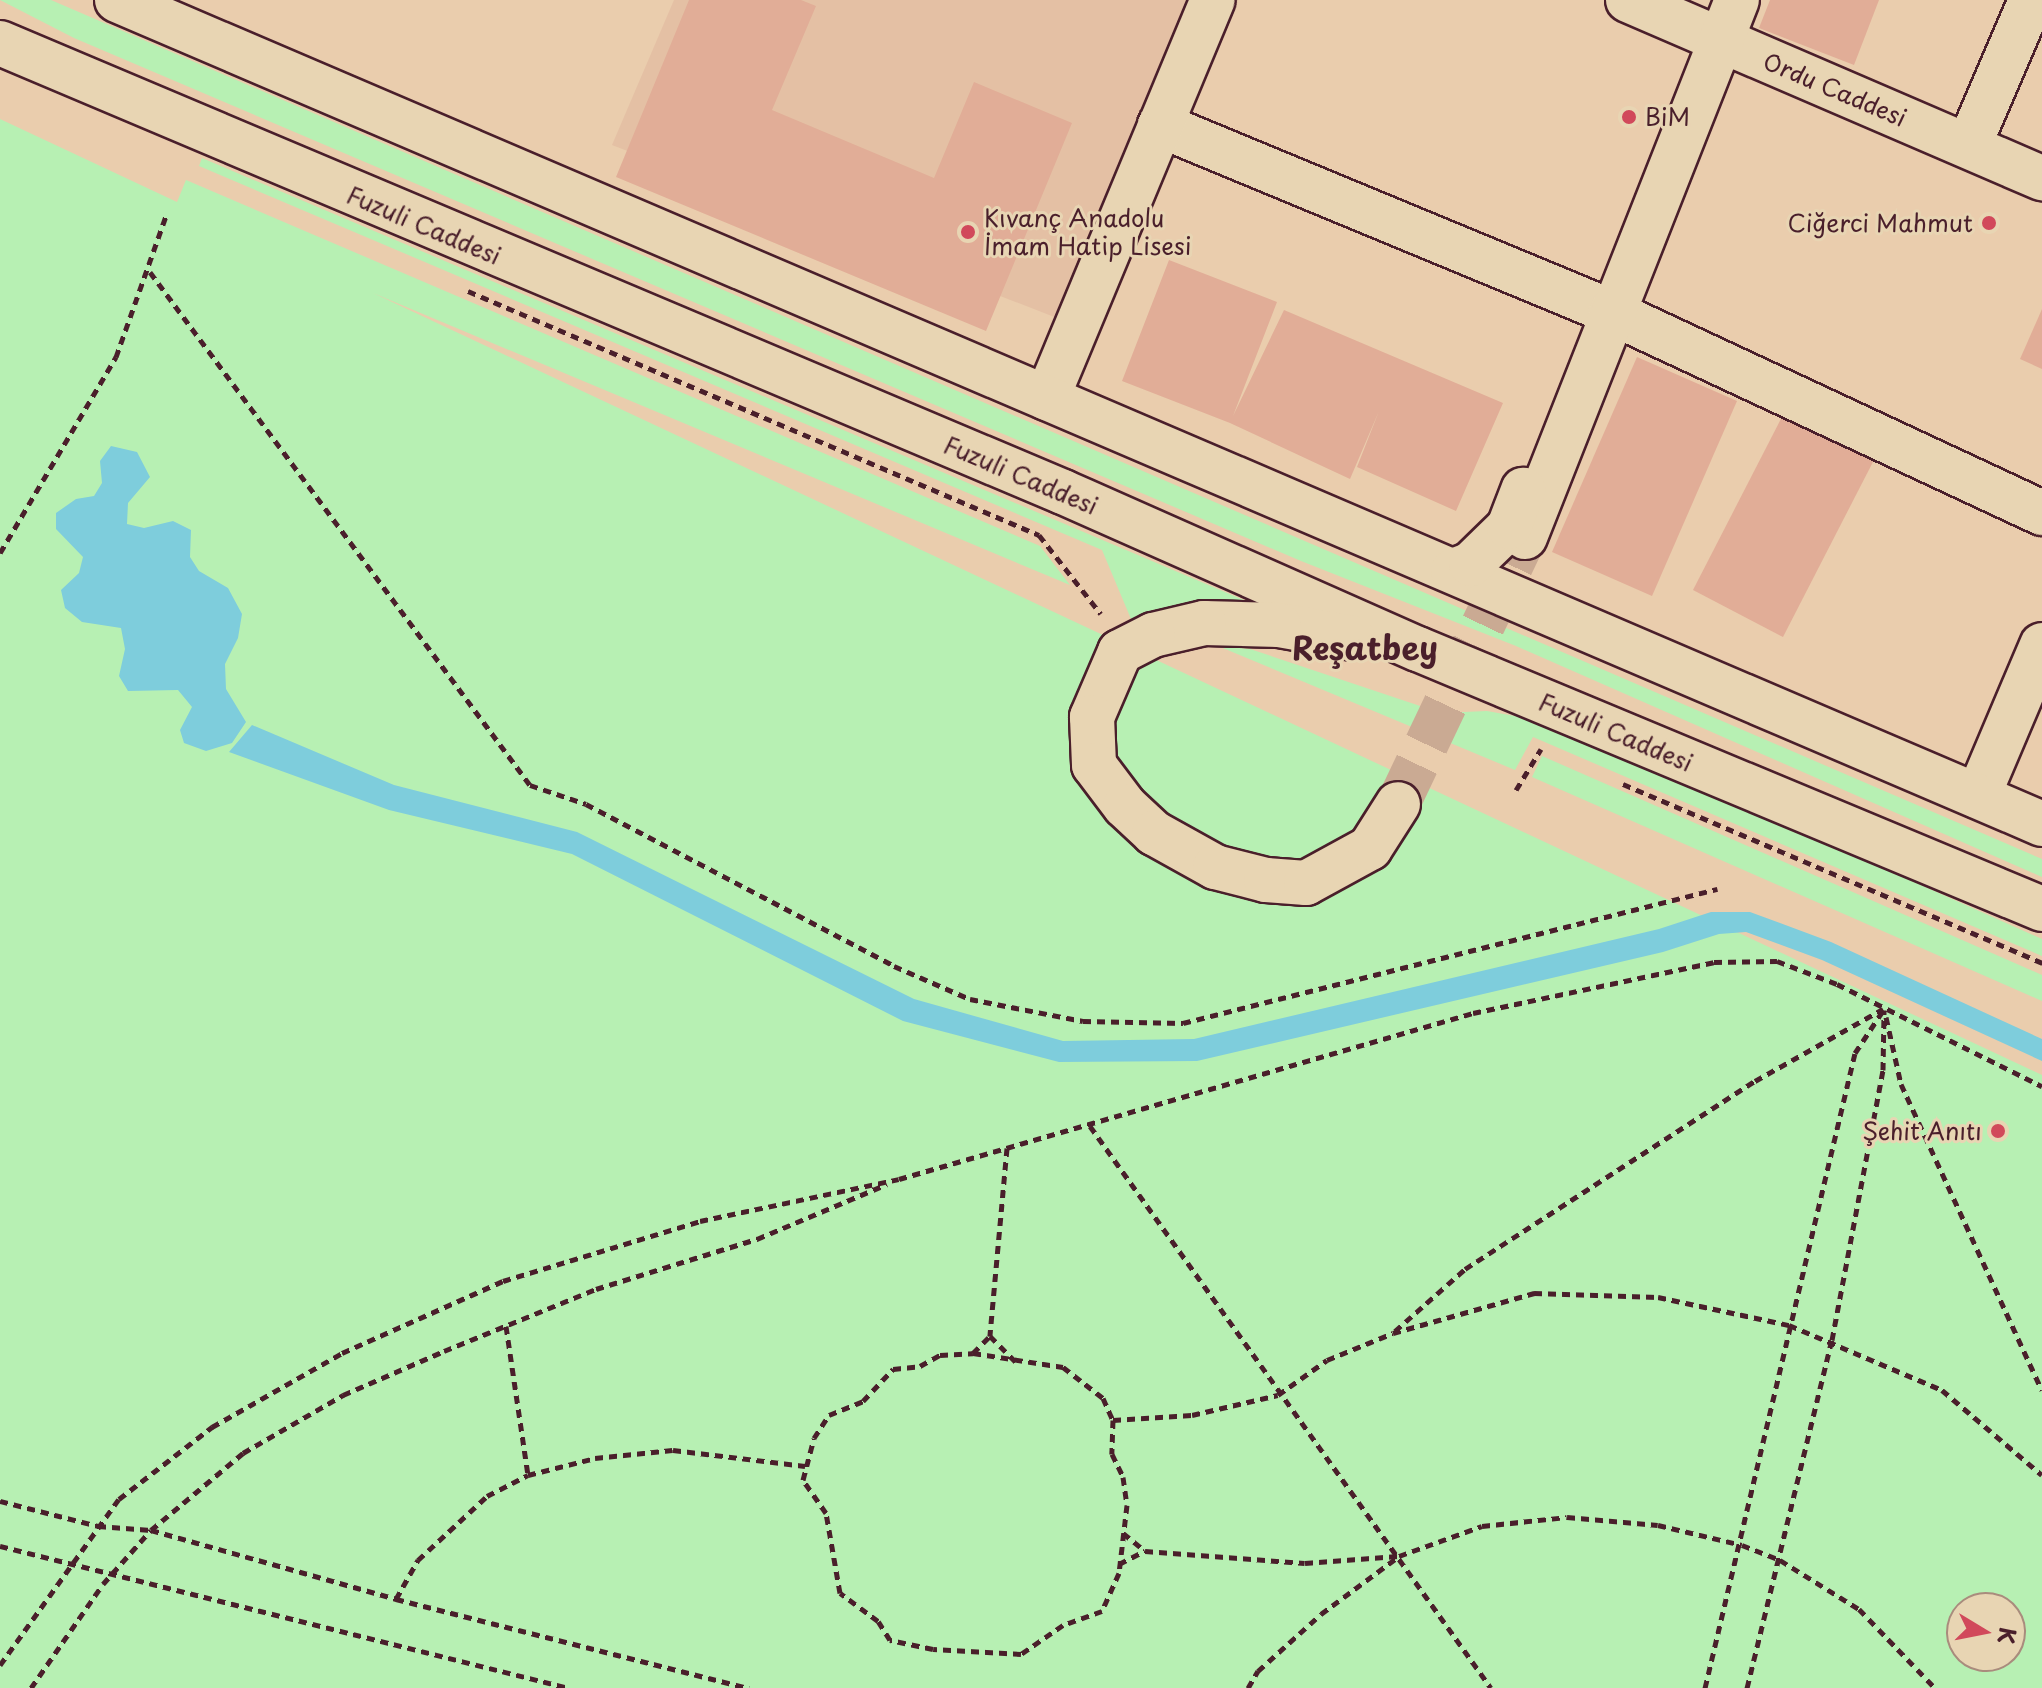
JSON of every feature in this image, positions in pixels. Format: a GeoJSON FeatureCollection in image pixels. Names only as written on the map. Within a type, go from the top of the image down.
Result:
{"type":"FeatureCollection","features":[{"type":"Feature","properties":{"kind":"main road"},"geometry":{"type":"LineString","coordinates":[[117,0],[2042,824]]}},
{"type":"Feature","properties":{"kind":"main road"},"geometry":{"type":"LineString","coordinates":[[1047,398],[1213,0]]}},
{"type":"Feature","properties":{"kind":"main road","name":"Ordu Caddesi"},"geometry":{"type":"LineString","coordinates":[[1628,0],[2042,178]]}},
{"type":"Feature","properties":{"kind":"main road"},"geometry":{"type":"LineString","coordinates":[[1525,537],[1719,39],[1737,0]]}},
{"type":"Feature","properties":{"kind":"main road"},"geometry":{"type":"LineString","coordinates":[[1969,145],[2031,0]]}},
{"type":"Feature","properties":{"kind":"main road","name":"Fuzuli Caddesi"},"geometry":{"type":"LineString","coordinates":[[0,43],[1063,492],[1418,649],[2042,909]]}},
{"type":"Feature","properties":{"kind":"main road"},"geometry":{"type":"LineString","coordinates":[[1160,125],[1606,329],[2042,513]]}},
{"type":"Feature","properties":{"kind":"main road"},"geometry":{"type":"LineString","coordinates":[[1453,571],[1471,564],[1509,527],[1561,389],[1606,329]]}},
{"type":"Feature","properties":{"kind":"main road"},"geometry":{"type":"LineString","coordinates":[[1398,804],[1370,848],[1306,883],[1215,867],[1154,833],[1125,806],[1094,765],[1092,717],[1120,652],[1153,635],[1204,623],[1279,625],[1418,649]]}},
{"type":"Feature","properties":{"kind":"main road"},"geometry":{"type":"LineString","coordinates":[[1978,796],[2042,645]]}},
{"type":"Feature","properties":{"kind":"path"},"geometry":{"type":"LineString","coordinates":[[0,553],[116,357],[150,272],[166,216]]}},
{"type":"Feature","properties":{"kind":"path"},"geometry":{"type":"LineString","coordinates":[[150,272],[530,785],[586,804],[894,966],[970,999],[1083,1021],[1183,1023],[1717,889]]}},
{"type":"Feature","properties":{"kind":"path"},"geometry":{"type":"LineString","coordinates":[[465,289],[1039,535],[1107,622]]}},
{"type":"Feature","properties":{"kind":"path"},"geometry":{"type":"LineString","coordinates":[[1516,790],[1538,748],[1553,754]]}},
{"type":"Feature","properties":{"kind":"path"},"geometry":{"type":"LineString","coordinates":[[1610,779],[2042,963]]}},
{"type":"Feature","properties":{"kind":"path"},"geometry":{"type":"LineString","coordinates":[[0,1665],[119,1499],[212,1427],[342,1353],[503,1281],[700,1221],[899,1179],[1473,1013],[1714,962],[1777,961],[2042,1086]]}},
{"type":"Feature","properties":{"kind":"path"},"geometry":{"type":"LineString","coordinates":[[1705,1688],[1742,1545],[1789,1325],[1855,1053],[1884,1009]]}},
{"type":"Feature","properties":{"kind":"path"},"geometry":{"type":"LineString","coordinates":[[1393,1333],[1465,1269],[1755,1081],[1884,1009]]}},
{"type":"Feature","properties":{"kind":"path"},"geometry":{"type":"LineString","coordinates":[[1747,1688],[1832,1340],[1883,1070],[1884,1009]]}},
{"type":"Feature","properties":{"kind":"path"},"geometry":{"type":"LineString","coordinates":[[1884,1009],[1901,1084],[2042,1390]]}},
{"type":"Feature","properties":{"kind":"path"},"geometry":{"type":"LineString","coordinates":[[1090,1126],[1278,1395],[1399,1556],[1491,1688]]}},
{"type":"Feature","properties":{"kind":"path"},"geometry":{"type":"LineString","coordinates":[[973,1353],[990,1336],[1007,1148]]}},
{"type":"Feature","properties":{"kind":"path"},"geometry":{"type":"LineString","coordinates":[[31,1688],[114,1572],[151,1530],[243,1453],[343,1395],[506,1326],[596,1289],[757,1239],[899,1179]]}},
{"type":"Feature","properties":{"kind":"path"},"geometry":{"type":"LineString","coordinates":[[1113,1420],[1192,1415],[1278,1395],[1327,1360],[1393,1333],[1534,1293],[1658,1297],[1789,1325],[1832,1340],[1942,1390],[2042,1475]]}},
{"type":"Feature","properties":{"kind":"path"},"geometry":{"type":"LineString","coordinates":[[506,1326],[528,1475]]}},
{"type":"Feature","properties":{"kind":"path"},"geometry":{"type":"LineString","coordinates":[[990,1336],[1016,1362]]}},
{"type":"Feature","properties":{"kind":"path"},"geometry":{"type":"LineString","coordinates":[[973,1353],[1063,1367],[1103,1398],[1113,1420],[1112,1454],[1123,1477],[1127,1505],[1119,1564],[1102,1611],[1063,1625],[1021,1654],[933,1649],[890,1640],[878,1621],[840,1593],[826,1513],[803,1480],[814,1438],[829,1415],[863,1401],[893,1369],[920,1366],[940,1355],[973,1353]]}},
{"type":"Feature","properties":{"kind":"path"},"geometry":{"type":"LineString","coordinates":[[396,1599],[418,1560],[487,1496],[528,1475],[595,1458],[673,1450],[805,1466]]}},
{"type":"Feature","properties":{"kind":"path"},"geometry":{"type":"LineString","coordinates":[[0,1501],[98,1526],[151,1530],[396,1599],[749,1688]]}},
{"type":"Feature","properties":{"kind":"path"},"geometry":{"type":"LineString","coordinates":[[1119,1564],[1145,1551],[1305,1563],[1399,1556],[1482,1526],[1567,1517],[1658,1525],[1742,1545],[1780,1560],[1859,1609],[1935,1688]]}},
{"type":"Feature","properties":{"kind":"path"},"geometry":{"type":"LineString","coordinates":[[1122,1533],[1145,1551]]}},
{"type":"Feature","properties":{"kind":"path"},"geometry":{"type":"LineString","coordinates":[[0,1546],[569,1688]]}},
{"type":"Feature","properties":{"kind":"path"},"geometry":{"type":"LineString","coordinates":[[1248,1688],[1258,1671],[1321,1614],[1399,1556]]}},
{"type":"Feature","properties":{"kind":"path"},"geometry":{"type":"LineString","coordinates":[[0,1655],[13,1646]]}},
{"type":"Feature","properties":{"kind":"shaded area","name":"Kıvanç Anadolu İmam Hatip Lisesi"},"geometry":{"type":"Polygon","coordinates":[[[674,0],[1198,0],[1062,320],[612,145],[674,0]]]}},
{"type":"Feature","properties":{"kind":"green space"},"geometry":{"type":"Polygon","coordinates":[[[0,0],[51,0],[2042,859],[2042,877],[1516,646],[1301,561],[74,38],[0,0]]]}},
{"type":"Feature","properties":{"kind":"green space"},"geometry":{"type":"Polygon","coordinates":[[[0,119],[177,202],[186,180],[1040,546],[1070,585],[373,293],[2042,1075],[2042,1688],[0,1688],[0,119]]]}},
{"type":"Feature","properties":{"kind":"green space"},"geometry":{"type":"Polygon","coordinates":[[[202,158],[1310,628],[1212,601],[1131,619],[1102,550],[199,166],[202,158]]]}},
{"type":"Feature","properties":{"kind":"green space"},"geometry":{"type":"Polygon","coordinates":[[[1218,646],[1250,649],[1441,713],[1487,711],[1560,724],[2042,939],[2042,956],[1533,737],[1515,770],[1218,646]]]}},
{"type":"Feature","properties":{"kind":"green space"},"geometry":{"type":"Polygon","coordinates":[[[1542,756],[2042,975],[2042,1001],[1532,777],[1542,756]]]}},
{"type":"Feature","properties":{"kind":"water"},"geometry":{"type":"Polygon","coordinates":[[[111,446],[137,452],[150,477],[128,503],[127,524],[144,528],[173,521],[191,530],[190,557],[199,571],[228,588],[242,614],[238,638],[225,664],[226,689],[246,722],[232,743],[206,751],[184,743],[180,730],[192,707],[178,690],[128,691],[119,676],[125,649],[121,628],[82,622],[65,608],[61,590],[79,573],[83,557],[56,529],[56,513],[76,499],[94,496],[102,483],[100,461],[111,446]]]}},
{"type":"Feature","properties":{"kind":"water"},"geometry":{"type":"Polygon","coordinates":[[[252,725],[394,785],[577,832],[914,999],[1063,1041],[1194,1039],[1659,929],[1711,912],[1750,912],[1831,942],[2042,1039],[2042,1061],[1822,960],[1746,932],[1719,934],[1663,952],[1197,1061],[1059,1062],[903,1021],[572,854],[389,810],[229,752],[252,725]]]}},
{"type":"Feature","properties":{"kind":"building"},"geometry":{"type":"Polygon","coordinates":[[[689,0],[801,0],[816,6],[772,110],[934,178],[974,82],[1072,123],[986,331],[616,177],[689,0]]]}},
{"type":"Feature","properties":{"kind":"building"},"geometry":{"type":"Polygon","coordinates":[[[1770,0],[1879,0],[1854,65],[1759,28],[1770,0]]]}},
{"type":"Feature","properties":{"kind":"building"},"geometry":{"type":"Polygon","coordinates":[[[1169,260],[1277,302],[1233,416],[1284,310],[1503,403],[1456,511],[1357,467],[1379,411],[1350,479],[1230,423],[1122,381],[1169,260]]]}},
{"type":"Feature","properties":{"kind":"building"},"geometry":{"type":"Polygon","coordinates":[[[2042,309],[2042,369],[2020,359],[2042,309]]]}},
{"type":"Feature","properties":{"kind":"building"},"geometry":{"type":"Polygon","coordinates":[[[1637,357],[1737,401],[1652,596],[1552,552],[1637,357]]]}},
{"type":"Feature","properties":{"kind":"building"},"geometry":{"type":"Polygon","coordinates":[[[1785,411],[1875,458],[1783,637],[1693,590],[1785,411]]]}},
{"type":"Feature","properties":{"kind":"tunnel"},"geometry":{"type":"LineString","coordinates":[[1398,804],[1525,537]]}},
{"type":"Feature","properties":{"kind":"place","name":"BiM"},"geometry":{"type":"Point","coordinates":[1629,117]}},
{"type":"Feature","properties":{"kind":"place","name":"Ciğerci Mahmut"},"geometry":{"type":"Point","coordinates":[1989,223]}},
{"type":"Feature","properties":{"kind":"place","name":"Kıvanç Anadolu İmam Hatip Lisesi"},"geometry":{"type":"Point","coordinates":[968,232]}},
{"type":"Feature","properties":{"kind":"place","name":"Şehit Anıtı"},"geometry":{"type":"Point","coordinates":[1998,1131]}},
{"type":"Feature","properties":{"kind":"district","name":"Reşatbey"},"geometry":{"type":"Point","coordinates":[1365,647]}}]}
